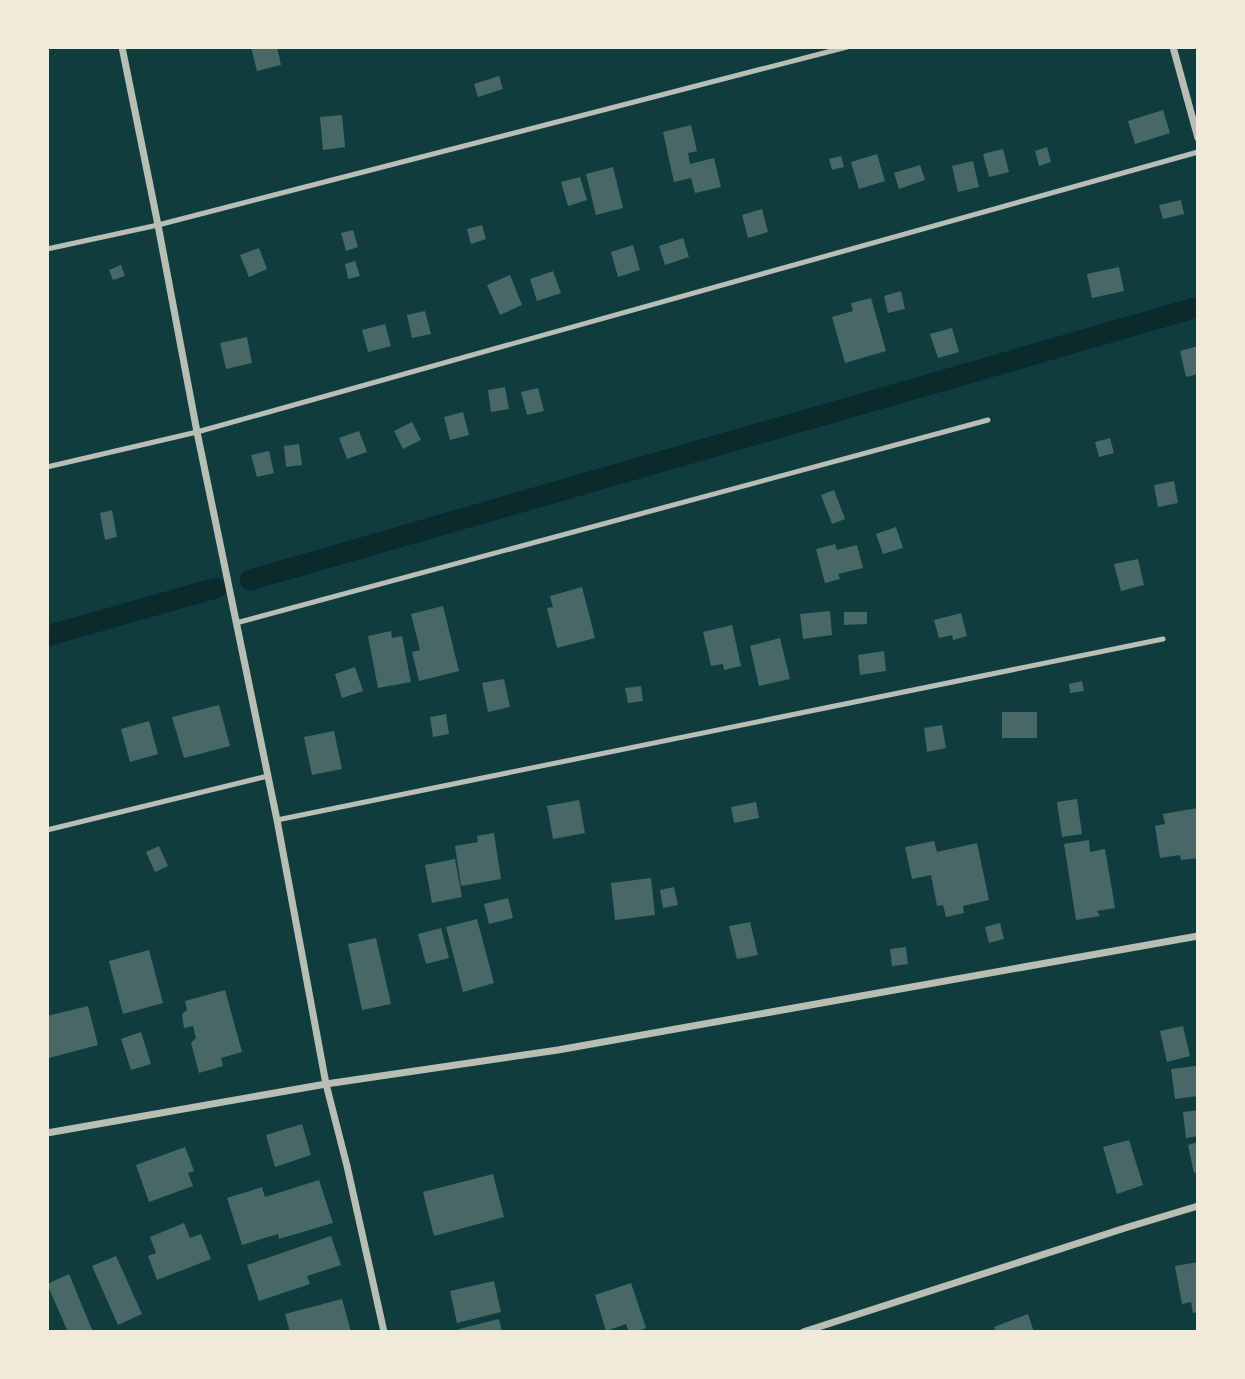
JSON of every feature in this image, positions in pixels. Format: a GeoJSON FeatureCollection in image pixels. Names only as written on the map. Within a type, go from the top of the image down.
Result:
{"type":"FeatureCollection","features":[{"type":"Feature","properties":{"kind":"street"},"geometry":{"type":"LineString","coordinates":[[122,47],[197,432],[277,820],[326,1084],[384,1332]]}},
{"type":"Feature","properties":{"kind":"street"},"geometry":{"type":"LineString","coordinates":[[1173,47],[1198,138]]}},
{"type":"Feature","properties":{"kind":"street"},"geometry":{"type":"LineString","coordinates":[[47,1133],[326,1084],[558,1050],[1198,936]]}},
{"type":"Feature","properties":{"kind":"street"},"geometry":{"type":"LineString","coordinates":[[803,1332],[1125,1227],[1198,1206]]}},
{"type":"Feature","properties":{"kind":"lane"},"geometry":{"type":"LineString","coordinates":[[47,249],[158,225],[847,47]]}},
{"type":"Feature","properties":{"kind":"lane"},"geometry":{"type":"LineString","coordinates":[[47,467],[197,432],[1198,152]]}},
{"type":"Feature","properties":{"kind":"lane"},"geometry":{"type":"LineString","coordinates":[[236,623],[988,420]]}},
{"type":"Feature","properties":{"kind":"lane"},"geometry":{"type":"LineString","coordinates":[[277,820],[1163,639]]}},
{"type":"Feature","properties":{"kind":"lane"},"geometry":{"type":"LineString","coordinates":[[47,830],[268,775]]}},
{"type":"Feature","properties":{"kind":"building"},"geometry":{"type":"Polygon","coordinates":[[[251,47],[277,47],[281,65],[257,71],[251,47]]]}},
{"type":"Feature","properties":{"kind":"building"},"geometry":{"type":"Polygon","coordinates":[[[499,76],[503,89],[478,97],[474,84],[499,76]]]}},
{"type":"Feature","properties":{"kind":"building"},"geometry":{"type":"Polygon","coordinates":[[[1163,110],[1170,133],[1135,144],[1128,121],[1163,110]]]}},
{"type":"Feature","properties":{"kind":"building"},"geometry":{"type":"Polygon","coordinates":[[[342,115],[345,147],[323,150],[320,117],[342,115]]]}},
{"type":"Feature","properties":{"kind":"building"},"geometry":{"type":"Polygon","coordinates":[[[691,125],[697,151],[688,153],[690,164],[714,158],[721,187],[695,193],[691,178],[674,182],[663,132],[691,125]]]}},
{"type":"Feature","properties":{"kind":"building"},"geometry":{"type":"Polygon","coordinates":[[[1047,147],[1051,162],[1039,166],[1035,151],[1047,147]]]}},
{"type":"Feature","properties":{"kind":"building"},"geometry":{"type":"Polygon","coordinates":[[[1003,149],[1009,172],[989,177],[983,154],[1003,149]]]}},
{"type":"Feature","properties":{"kind":"building"},"geometry":{"type":"Polygon","coordinates":[[[877,154],[885,181],[859,189],[851,162],[877,154]]]}},
{"type":"Feature","properties":{"kind":"building"},"geometry":{"type":"Polygon","coordinates":[[[841,156],[844,167],[832,170],[829,159],[841,156]]]}},
{"type":"Feature","properties":{"kind":"building"},"geometry":{"type":"Polygon","coordinates":[[[973,161],[979,187],[958,192],[952,166],[973,161]]]}},
{"type":"Feature","properties":{"kind":"building"},"geometry":{"type":"Polygon","coordinates":[[[920,165],[925,180],[899,189],[894,173],[920,165]]]}},
{"type":"Feature","properties":{"kind":"building"},"geometry":{"type":"Polygon","coordinates":[[[613,167],[623,208],[596,215],[586,174],[613,167]]]}},
{"type":"Feature","properties":{"kind":"building"},"geometry":{"type":"Polygon","coordinates":[[[580,177],[587,200],[568,206],[561,182],[580,177]]]}},
{"type":"Feature","properties":{"kind":"building"},"geometry":{"type":"Polygon","coordinates":[[[1181,200],[1184,214],[1163,219],[1159,205],[1181,200]]]}},
{"type":"Feature","properties":{"kind":"building"},"geometry":{"type":"Polygon","coordinates":[[[762,209],[768,232],[748,238],[742,215],[762,209]]]}},
{"type":"Feature","properties":{"kind":"building"},"geometry":{"type":"Polygon","coordinates":[[[482,225],[486,239],[471,244],[467,229],[482,225]]]}},
{"type":"Feature","properties":{"kind":"building"},"geometry":{"type":"Polygon","coordinates":[[[353,230],[358,247],[346,251],[341,233],[353,230]]]}},
{"type":"Feature","properties":{"kind":"building"},"geometry":{"type":"Polygon","coordinates":[[[683,238],[689,257],[665,265],[659,246],[683,238]]]}},
{"type":"Feature","properties":{"kind":"building"},"geometry":{"type":"Polygon","coordinates":[[[633,245],[640,270],[618,277],[611,252],[633,245]]]}},
{"type":"Feature","properties":{"kind":"building"},"geometry":{"type":"Polygon","coordinates":[[[259,248],[267,269],[249,277],[240,255],[259,248]]]}},
{"type":"Feature","properties":{"kind":"building"},"geometry":{"type":"Polygon","coordinates":[[[355,261],[360,276],[348,279],[345,264],[355,261]]]}},
{"type":"Feature","properties":{"kind":"building"},"geometry":{"type":"Polygon","coordinates":[[[121,265],[125,276],[113,280],[109,270],[121,265]]]}},
{"type":"Feature","properties":{"kind":"building"},"geometry":{"type":"Polygon","coordinates":[[[1119,267],[1124,291],[1092,298],[1087,274],[1119,267]]]}},
{"type":"Feature","properties":{"kind":"building"},"geometry":{"type":"Polygon","coordinates":[[[553,271],[561,293],[537,301],[530,279],[553,271]]]}},
{"type":"Feature","properties":{"kind":"building"},"geometry":{"type":"Polygon","coordinates":[[[510,275],[522,305],[500,315],[487,285],[510,275]]]}},
{"type":"Feature","properties":{"kind":"building"},"geometry":{"type":"Polygon","coordinates":[[[901,291],[905,309],[888,313],[884,296],[901,291]]]}},
{"type":"Feature","properties":{"kind":"building"},"geometry":{"type":"Polygon","coordinates":[[[871,298],[886,351],[845,363],[832,317],[853,311],[851,303],[871,298]]]}},
{"type":"Feature","properties":{"kind":"building"},"geometry":{"type":"Polygon","coordinates":[[[425,311],[431,334],[412,338],[407,315],[425,311]]]}},
{"type":"Feature","properties":{"kind":"building"},"geometry":{"type":"Polygon","coordinates":[[[385,324],[391,346],[368,352],[362,330],[385,324]]]}},
{"type":"Feature","properties":{"kind":"building"},"geometry":{"type":"Polygon","coordinates":[[[952,328],[959,352],[938,358],[930,334],[952,328]]]}},
{"type":"Feature","properties":{"kind":"building"},"geometry":{"type":"Polygon","coordinates":[[[247,337],[252,363],[226,369],[220,343],[247,337]]]}},
{"type":"Feature","properties":{"kind":"building"},"geometry":{"type":"Polygon","coordinates":[[[1198,346],[1198,374],[1186,377],[1180,351],[1198,346]]]}},
{"type":"Feature","properties":{"kind":"building"},"geometry":{"type":"Polygon","coordinates":[[[505,387],[509,409],[491,412],[488,390],[505,387]]]}},
{"type":"Feature","properties":{"kind":"building"},"geometry":{"type":"Polygon","coordinates":[[[538,388],[544,411],[527,415],[521,392],[538,388]]]}},
{"type":"Feature","properties":{"kind":"building"},"geometry":{"type":"Polygon","coordinates":[[[463,412],[469,435],[450,440],[444,417],[463,412]]]}},
{"type":"Feature","properties":{"kind":"building"},"geometry":{"type":"Polygon","coordinates":[[[412,422],[421,440],[403,449],[394,431],[412,422]]]}},
{"type":"Feature","properties":{"kind":"building"},"geometry":{"type":"Polygon","coordinates":[[[359,431],[367,452],[347,459],[339,438],[359,431]]]}},
{"type":"Feature","properties":{"kind":"building"},"geometry":{"type":"Polygon","coordinates":[[[1110,438],[1114,453],[1099,457],[1095,442],[1110,438]]]}},
{"type":"Feature","properties":{"kind":"building"},"geometry":{"type":"Polygon","coordinates":[[[299,444],[302,465],[286,467],[284,446],[299,444]]]}},
{"type":"Feature","properties":{"kind":"building"},"geometry":{"type":"Polygon","coordinates":[[[269,451],[274,473],[257,477],[251,455],[269,451]]]}},
{"type":"Feature","properties":{"kind":"building"},"geometry":{"type":"Polygon","coordinates":[[[1174,481],[1178,503],[1158,507],[1154,485],[1174,481]]]}},
{"type":"Feature","properties":{"kind":"building"},"geometry":{"type":"Polygon","coordinates":[[[834,490],[845,519],[832,524],[821,495],[834,490]]]}},
{"type":"Feature","properties":{"kind":"building"},"geometry":{"type":"Polygon","coordinates":[[[112,510],[117,537],[105,540],[100,513],[112,510]]]}},
{"type":"Feature","properties":{"kind":"building"},"geometry":{"type":"Polygon","coordinates":[[[896,527],[903,548],[883,554],[876,534],[896,527]]]}},
{"type":"Feature","properties":{"kind":"building"},"geometry":{"type":"Polygon","coordinates":[[[835,544],[837,550],[857,545],[863,568],[838,574],[840,579],[825,583],[816,549],[835,544]]]}},
{"type":"Feature","properties":{"kind":"building"},"geometry":{"type":"Polygon","coordinates":[[[1138,559],[1144,585],[1121,591],[1114,564],[1138,559]]]}},
{"type":"Feature","properties":{"kind":"building"},"geometry":{"type":"Polygon","coordinates":[[[582,587],[595,638],[557,648],[547,608],[553,607],[550,596],[582,587]]]}},
{"type":"Feature","properties":{"kind":"building"},"geometry":{"type":"Polygon","coordinates":[[[443,606],[459,671],[419,681],[412,652],[420,650],[411,614],[443,606]]]}},
{"type":"Feature","properties":{"kind":"building"},"geometry":{"type":"Polygon","coordinates":[[[830,611],[832,635],[803,639],[800,614],[830,611]]]}},
{"type":"Feature","properties":{"kind":"building"},"geometry":{"type":"Polygon","coordinates":[[[844,612],[867,612],[867,624],[844,625],[844,612]]]}},
{"type":"Feature","properties":{"kind":"building"},"geometry":{"type":"Polygon","coordinates":[[[961,613],[967,636],[953,640],[952,635],[939,638],[934,620],[961,613]]]}},
{"type":"Feature","properties":{"kind":"building"},"geometry":{"type":"Polygon","coordinates":[[[732,625],[741,666],[724,670],[723,664],[711,666],[703,632],[732,625]]]}},
{"type":"Feature","properties":{"kind":"building"},"geometry":{"type":"Polygon","coordinates":[[[391,631],[392,638],[402,636],[411,682],[378,688],[368,636],[391,631]]]}},
{"type":"Feature","properties":{"kind":"building"},"geometry":{"type":"Polygon","coordinates":[[[780,638],[790,679],[759,686],[750,646],[780,638]]]}},
{"type":"Feature","properties":{"kind":"building"},"geometry":{"type":"Polygon","coordinates":[[[884,651],[886,671],[860,675],[858,655],[884,651]]]}},
{"type":"Feature","properties":{"kind":"building"},"geometry":{"type":"Polygon","coordinates":[[[355,667],[363,691],[342,698],[335,674],[355,667]]]}},
{"type":"Feature","properties":{"kind":"building"},"geometry":{"type":"Polygon","coordinates":[[[504,679],[510,707],[488,712],[482,683],[504,679]]]}},
{"type":"Feature","properties":{"kind":"building"},"geometry":{"type":"Polygon","coordinates":[[[1082,681],[1084,691],[1070,693],[1069,684],[1082,681]]]}},
{"type":"Feature","properties":{"kind":"building"},"geometry":{"type":"Polygon","coordinates":[[[641,686],[643,701],[628,703],[625,688],[641,686]]]}},
{"type":"Feature","properties":{"kind":"building"},"geometry":{"type":"Polygon","coordinates":[[[219,705],[230,746],[184,758],[172,717],[219,705]]]}},
{"type":"Feature","properties":{"kind":"building"},"geometry":{"type":"Polygon","coordinates":[[[1002,712],[1037,712],[1037,738],[1002,738],[1002,712]]]}},
{"type":"Feature","properties":{"kind":"building"},"geometry":{"type":"Polygon","coordinates":[[[446,714],[449,734],[433,737],[430,717],[446,714]]]}},
{"type":"Feature","properties":{"kind":"building"},"geometry":{"type":"Polygon","coordinates":[[[149,721],[158,754],[130,762],[121,729],[149,721]]]}},
{"type":"Feature","properties":{"kind":"building"},"geometry":{"type":"Polygon","coordinates":[[[942,725],[946,748],[927,752],[924,728],[942,725]]]}},
{"type":"Feature","properties":{"kind":"building"},"geometry":{"type":"Polygon","coordinates":[[[334,731],[342,769],[312,775],[304,737],[334,731]]]}},
{"type":"Feature","properties":{"kind":"building"},"geometry":{"type":"Polygon","coordinates":[[[1077,799],[1082,834],[1062,837],[1057,802],[1077,799]]]}},
{"type":"Feature","properties":{"kind":"building"},"geometry":{"type":"Polygon","coordinates":[[[579,800],[585,833],[553,839],[547,806],[579,800]]]}},
{"type":"Feature","properties":{"kind":"building"},"geometry":{"type":"Polygon","coordinates":[[[756,802],[759,818],[734,823],[731,807],[756,802]]]}},
{"type":"Feature","properties":{"kind":"building"},"geometry":{"type":"Polygon","coordinates":[[[1198,808],[1198,858],[1181,860],[1180,855],[1160,858],[1155,826],[1165,824],[1163,814],[1198,808]]]}},
{"type":"Feature","properties":{"kind":"building"},"geometry":{"type":"Polygon","coordinates":[[[494,833],[501,879],[461,886],[455,846],[478,842],[477,836],[494,833]]]}},
{"type":"Feature","properties":{"kind":"building"},"geometry":{"type":"Polygon","coordinates":[[[1089,840],[1090,852],[1105,849],[1115,908],[1097,911],[1100,916],[1076,920],[1064,844],[1089,840]]]}},
{"type":"Feature","properties":{"kind":"building"},"geometry":{"type":"Polygon","coordinates":[[[934,841],[937,852],[977,843],[989,900],[963,906],[964,913],[946,917],[943,905],[937,906],[931,875],[912,879],[905,847],[934,841]]]}},
{"type":"Feature","properties":{"kind":"building"},"geometry":{"type":"Polygon","coordinates":[[[159,846],[168,866],[155,872],[146,852],[159,846]]]}},
{"type":"Feature","properties":{"kind":"building"},"geometry":{"type":"Polygon","coordinates":[[[455,859],[462,897],[432,903],[425,865],[455,859]]]}},
{"type":"Feature","properties":{"kind":"building"},"geometry":{"type":"Polygon","coordinates":[[[651,878],[655,915],[615,920],[611,883],[651,878]]]}},
{"type":"Feature","properties":{"kind":"building"},"geometry":{"type":"Polygon","coordinates":[[[674,887],[678,905],[663,908],[660,890],[674,887]]]}},
{"type":"Feature","properties":{"kind":"building"},"geometry":{"type":"Polygon","coordinates":[[[508,898],[513,918],[489,924],[484,904],[508,898]]]}},
{"type":"Feature","properties":{"kind":"building"},"geometry":{"type":"Polygon","coordinates":[[[477,919],[494,983],[463,992],[446,927],[477,919]]]}},
{"type":"Feature","properties":{"kind":"building"},"geometry":{"type":"Polygon","coordinates":[[[750,922],[758,955],[737,959],[729,926],[750,922]]]}},
{"type":"Feature","properties":{"kind":"building"},"geometry":{"type":"Polygon","coordinates":[[[1000,923],[1004,939],[989,943],[985,927],[1000,923]]]}},
{"type":"Feature","properties":{"kind":"building"},"geometry":{"type":"Polygon","coordinates":[[[441,928],[449,958],[426,964],[418,934],[441,928]]]}},
{"type":"Feature","properties":{"kind":"building"},"geometry":{"type":"Polygon","coordinates":[[[376,938],[391,1004],[362,1010],[348,944],[376,938]]]}},
{"type":"Feature","properties":{"kind":"building"},"geometry":{"type":"Polygon","coordinates":[[[906,947],[908,964],[892,966],[890,949],[906,947]]]}},
{"type":"Feature","properties":{"kind":"building"},"geometry":{"type":"Polygon","coordinates":[[[149,950],[163,1003],[123,1014],[109,961],[149,950]]]}},
{"type":"Feature","properties":{"kind":"building"},"geometry":{"type":"Polygon","coordinates":[[[225,990],[242,1052],[221,1058],[223,1066],[199,1073],[191,1043],[196,1038],[193,1026],[184,1028],[182,1014],[187,1010],[185,1001],[225,990]]]}},
{"type":"Feature","properties":{"kind":"building"},"geometry":{"type":"Polygon","coordinates":[[[88,1006],[98,1045],[49,1058],[47,1016],[88,1006]]]}},
{"type":"Feature","properties":{"kind":"building"},"geometry":{"type":"Polygon","coordinates":[[[1183,1026],[1190,1056],[1167,1062],[1160,1031],[1183,1026]]]}},
{"type":"Feature","properties":{"kind":"building"},"geometry":{"type":"Polygon","coordinates":[[[141,1032],[151,1064],[131,1070],[121,1039],[141,1032]]]}},
{"type":"Feature","properties":{"kind":"building"},"geometry":{"type":"Polygon","coordinates":[[[1196,1066],[1198,1096],[1175,1099],[1171,1069],[1196,1066]]]}},
{"type":"Feature","properties":{"kind":"building"},"geometry":{"type":"Polygon","coordinates":[[[1198,1110],[1198,1136],[1186,1138],[1183,1112],[1198,1110]]]}},
{"type":"Feature","properties":{"kind":"building"},"geometry":{"type":"Polygon","coordinates":[[[302,1124],[311,1155],[275,1167],[266,1135],[302,1124]]]}},
{"type":"Feature","properties":{"kind":"building"},"geometry":{"type":"Polygon","coordinates":[[[1129,1140],[1143,1185],[1117,1194],[1103,1147],[1129,1140]]]}},
{"type":"Feature","properties":{"kind":"building"},"geometry":{"type":"Polygon","coordinates":[[[1198,1142],[1198,1172],[1194,1173],[1188,1145],[1198,1142]]]}},
{"type":"Feature","properties":{"kind":"building"},"geometry":{"type":"Polygon","coordinates":[[[185,1147],[194,1171],[188,1173],[193,1186],[149,1202],[136,1165],[185,1147]]]}},
{"type":"Feature","properties":{"kind":"building"},"geometry":{"type":"Polygon","coordinates":[[[493,1174],[504,1217],[434,1236],[423,1192],[493,1174]]]}},
{"type":"Feature","properties":{"kind":"building"},"geometry":{"type":"Polygon","coordinates":[[[319,1180],[333,1223],[279,1239],[278,1234],[242,1245],[227,1198],[262,1187],[265,1197],[319,1180]]]}},
{"type":"Feature","properties":{"kind":"building"},"geometry":{"type":"Polygon","coordinates":[[[184,1223],[190,1238],[201,1234],[211,1259],[157,1280],[148,1256],[156,1253],[150,1237],[184,1223]]]}},
{"type":"Feature","properties":{"kind":"building"},"geometry":{"type":"Polygon","coordinates":[[[331,1236],[341,1265],[307,1276],[310,1284],[259,1301],[247,1265],[331,1236]]]}},
{"type":"Feature","properties":{"kind":"building"},"geometry":{"type":"Polygon","coordinates":[[[116,1256],[142,1314],[118,1325],[92,1266],[116,1256]]]}},
{"type":"Feature","properties":{"kind":"building"},"geometry":{"type":"Polygon","coordinates":[[[1198,1262],[1198,1312],[1193,1313],[1191,1302],[1182,1304],[1175,1266],[1198,1262]]]}},
{"type":"Feature","properties":{"kind":"building"},"geometry":{"type":"Polygon","coordinates":[[[69,1274],[93,1332],[68,1332],[47,1284],[69,1274]]]}},
{"type":"Feature","properties":{"kind":"building"},"geometry":{"type":"Polygon","coordinates":[[[494,1281],[501,1312],[457,1323],[450,1291],[494,1281]]]}},
{"type":"Feature","properties":{"kind":"building"},"geometry":{"type":"Polygon","coordinates":[[[631,1283],[646,1328],[629,1332],[626,1324],[606,1331],[595,1295],[631,1283]]]}},
{"type":"Feature","properties":{"kind":"building"},"geometry":{"type":"Polygon","coordinates":[[[342,1299],[351,1332],[290,1332],[285,1314],[342,1299]]]}},
{"type":"Feature","properties":{"kind":"building"},"geometry":{"type":"Polygon","coordinates":[[[1028,1314],[1034,1332],[996,1332],[994,1327],[1028,1314]]]}},
{"type":"Feature","properties":{"kind":"building"},"geometry":{"type":"Polygon","coordinates":[[[499,1319],[502,1332],[460,1332],[459,1329],[499,1319]]]}},
{"type":"Feature","properties":{"kind":"waterway"},"geometry":{"type":"LineString","coordinates":[[250,580],[1198,307]]}},
{"type":"Feature","properties":{"kind":"waterway"},"geometry":{"type":"LineString","coordinates":[[47,636],[216,588]]}}]}
